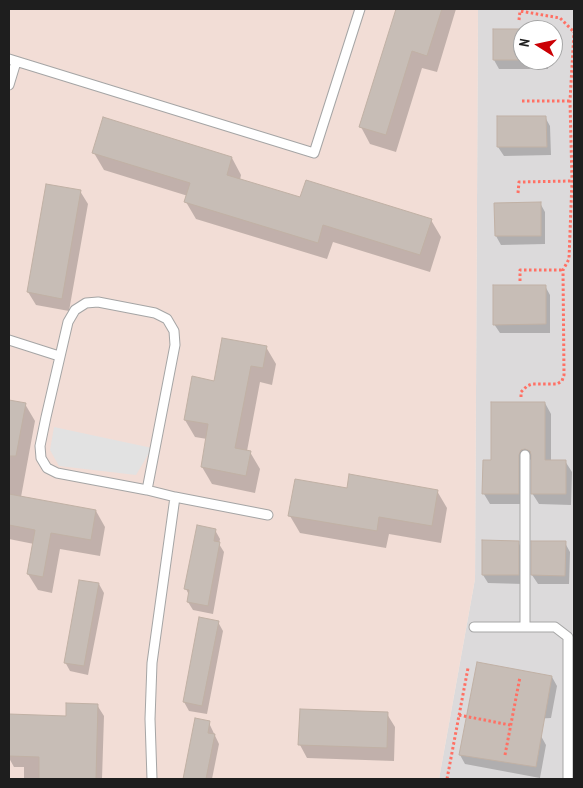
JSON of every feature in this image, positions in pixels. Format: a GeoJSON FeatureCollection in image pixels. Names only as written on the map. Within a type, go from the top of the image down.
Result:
{"type":"FeatureCollection","features":[{"type":"Feature","properties":{"kind":"lane"},"geometry":{"type":"LineString","coordinates":[[9,84],[12,61],[314,153],[360,9]]}},
{"type":"Feature","properties":{"kind":"lane"},"geometry":{"type":"LineString","coordinates":[[147,490],[175,345],[174,331],[167,319],[155,313],[98,302],[86,303],[75,310],[68,322],[59,356],[40,446],[42,458],[48,468],[57,473],[268,515]]}},
{"type":"Feature","properties":{"kind":"lane"},"geometry":{"type":"LineString","coordinates":[[9,340],[59,356]]}},
{"type":"Feature","properties":{"kind":"lane"},"geometry":{"type":"LineString","coordinates":[[525,455],[525,627]]}},
{"type":"Feature","properties":{"kind":"lane"},"geometry":{"type":"LineString","coordinates":[[152,779],[150,719],[152,663],[175,497]]}},
{"type":"Feature","properties":{"kind":"lane"},"geometry":{"type":"LineString","coordinates":[[474,626],[555,627],[568,637],[568,779]]}},
{"type":"Feature","properties":{"kind":"path"},"geometry":{"type":"LineString","coordinates":[[519,20],[520,11],[560,18],[562,20]]}},
{"type":"Feature","properties":{"kind":"path"},"geometry":{"type":"LineString","coordinates":[[521,397],[521,392],[527,386],[532,384],[557,384],[562,381],[564,375],[563,270],[569,259],[572,181],[570,101],[574,32],[563,21]]}},
{"type":"Feature","properties":{"kind":"path"},"geometry":{"type":"LineString","coordinates":[[522,101],[570,101]]}},
{"type":"Feature","properties":{"kind":"path"},"geometry":{"type":"LineString","coordinates":[[518,193],[518,182],[572,181]]}},
{"type":"Feature","properties":{"kind":"path"},"geometry":{"type":"LineString","coordinates":[[569,259],[574,259]]}},
{"type":"Feature","properties":{"kind":"path"},"geometry":{"type":"LineString","coordinates":[[520,281],[520,270],[563,270]]}},
{"type":"Feature","properties":{"kind":"path"},"geometry":{"type":"LineString","coordinates":[[448,779],[468,668]]}},
{"type":"Feature","properties":{"kind":"path"},"geometry":{"type":"LineString","coordinates":[[505,755],[520,677]]}},
{"type":"Feature","properties":{"kind":"path"},"geometry":{"type":"LineString","coordinates":[[459,715],[510,725]]}},
{"type":"Feature","properties":{"kind":"shaded area"},"geometry":{"type":"Polygon","coordinates":[[[9,9],[478,9],[475,579],[439,779],[9,779],[9,9]]]}},
{"type":"Feature","properties":{"kind":"shaded area"},"geometry":{"type":"Polygon","coordinates":[[[478,9],[574,9],[574,779],[439,779],[475,579],[478,9]]]}},
{"type":"Feature","properties":{"kind":"shaded area"},"geometry":{"type":"Polygon","coordinates":[[[54,427],[152,448],[136,475],[59,466],[50,450],[54,427]]]}},
{"type":"Feature","properties":{"kind":"building"},"geometry":{"type":"Polygon","coordinates":[[[396,9],[442,9],[427,56],[412,51],[386,135],[359,127],[396,9]]]}},
{"type":"Feature","properties":{"kind":"building"},"geometry":{"type":"Polygon","coordinates":[[[493,29],[513,29],[513,60],[493,60],[493,29]]]}},
{"type":"Feature","properties":{"kind":"building"},"geometry":{"type":"Polygon","coordinates":[[[497,116],[546,116],[547,147],[497,147],[497,116]]]}},
{"type":"Feature","properties":{"kind":"building"},"geometry":{"type":"Polygon","coordinates":[[[103,117],[232,157],[227,175],[300,197],[306,180],[432,219],[420,255],[323,225],[318,243],[184,202],[190,183],[92,153],[103,117]]]}},
{"type":"Feature","properties":{"kind":"building"},"geometry":{"type":"Polygon","coordinates":[[[46,184],[81,190],[62,299],[27,292],[46,184]]]}},
{"type":"Feature","properties":{"kind":"building"},"geometry":{"type":"Polygon","coordinates":[[[541,202],[541,236],[495,236],[494,203],[541,202]]]}},
{"type":"Feature","properties":{"kind":"building"},"geometry":{"type":"Polygon","coordinates":[[[493,285],[546,285],[546,324],[493,325],[493,285]]]}},
{"type":"Feature","properties":{"kind":"building"},"geometry":{"type":"Polygon","coordinates":[[[222,338],[267,346],[263,368],[251,366],[235,448],[251,451],[246,476],[201,467],[208,424],[184,420],[192,376],[214,381],[222,338]]]}},
{"type":"Feature","properties":{"kind":"building"},"geometry":{"type":"Polygon","coordinates":[[[9,400],[26,403],[16,456],[9,456],[9,400]]]}},
{"type":"Feature","properties":{"kind":"building"},"geometry":{"type":"Polygon","coordinates":[[[491,402],[545,402],[545,460],[566,460],[566,494],[531,494],[531,455],[530,451],[525,449],[521,450],[519,455],[519,494],[482,494],[483,460],[491,460],[491,402]]]}},
{"type":"Feature","properties":{"kind":"building"},"geometry":{"type":"Polygon","coordinates":[[[349,474],[438,490],[432,526],[379,517],[377,531],[288,516],[295,479],[347,488],[349,474]]]}},
{"type":"Feature","properties":{"kind":"building"},"geometry":{"type":"Polygon","coordinates":[[[9,494],[96,510],[91,540],[51,533],[43,577],[27,574],[35,530],[9,525],[9,494]]]}},
{"type":"Feature","properties":{"kind":"building"},"geometry":{"type":"Polygon","coordinates":[[[197,525],[216,529],[214,541],[220,542],[208,606],[187,602],[189,590],[184,589],[197,525]]]}},
{"type":"Feature","properties":{"kind":"building"},"geometry":{"type":"Polygon","coordinates":[[[482,540],[519,541],[519,575],[482,575],[482,540]]]}},
{"type":"Feature","properties":{"kind":"building"},"geometry":{"type":"Polygon","coordinates":[[[531,541],[566,541],[565,576],[531,575],[531,541]]]}},
{"type":"Feature","properties":{"kind":"building"},"geometry":{"type":"Polygon","coordinates":[[[79,580],[99,583],[84,666],[64,663],[79,580]]]}},
{"type":"Feature","properties":{"kind":"building"},"geometry":{"type":"Polygon","coordinates":[[[199,617],[219,621],[202,706],[183,702],[199,617]]]}},
{"type":"Feature","properties":{"kind":"building"},"geometry":{"type":"Polygon","coordinates":[[[477,662],[552,676],[536,767],[459,755],[477,662]]]}},
{"type":"Feature","properties":{"kind":"building"},"geometry":{"type":"Polygon","coordinates":[[[66,703],[98,704],[96,779],[39,779],[39,757],[9,756],[9,714],[66,716],[66,703]]]}},
{"type":"Feature","properties":{"kind":"building"},"geometry":{"type":"Polygon","coordinates":[[[300,709],[388,712],[387,748],[298,745],[300,709]]]}},
{"type":"Feature","properties":{"kind":"building"},"geometry":{"type":"Polygon","coordinates":[[[195,718],[210,721],[208,733],[215,734],[206,779],[183,779],[195,718]]]}}]}
